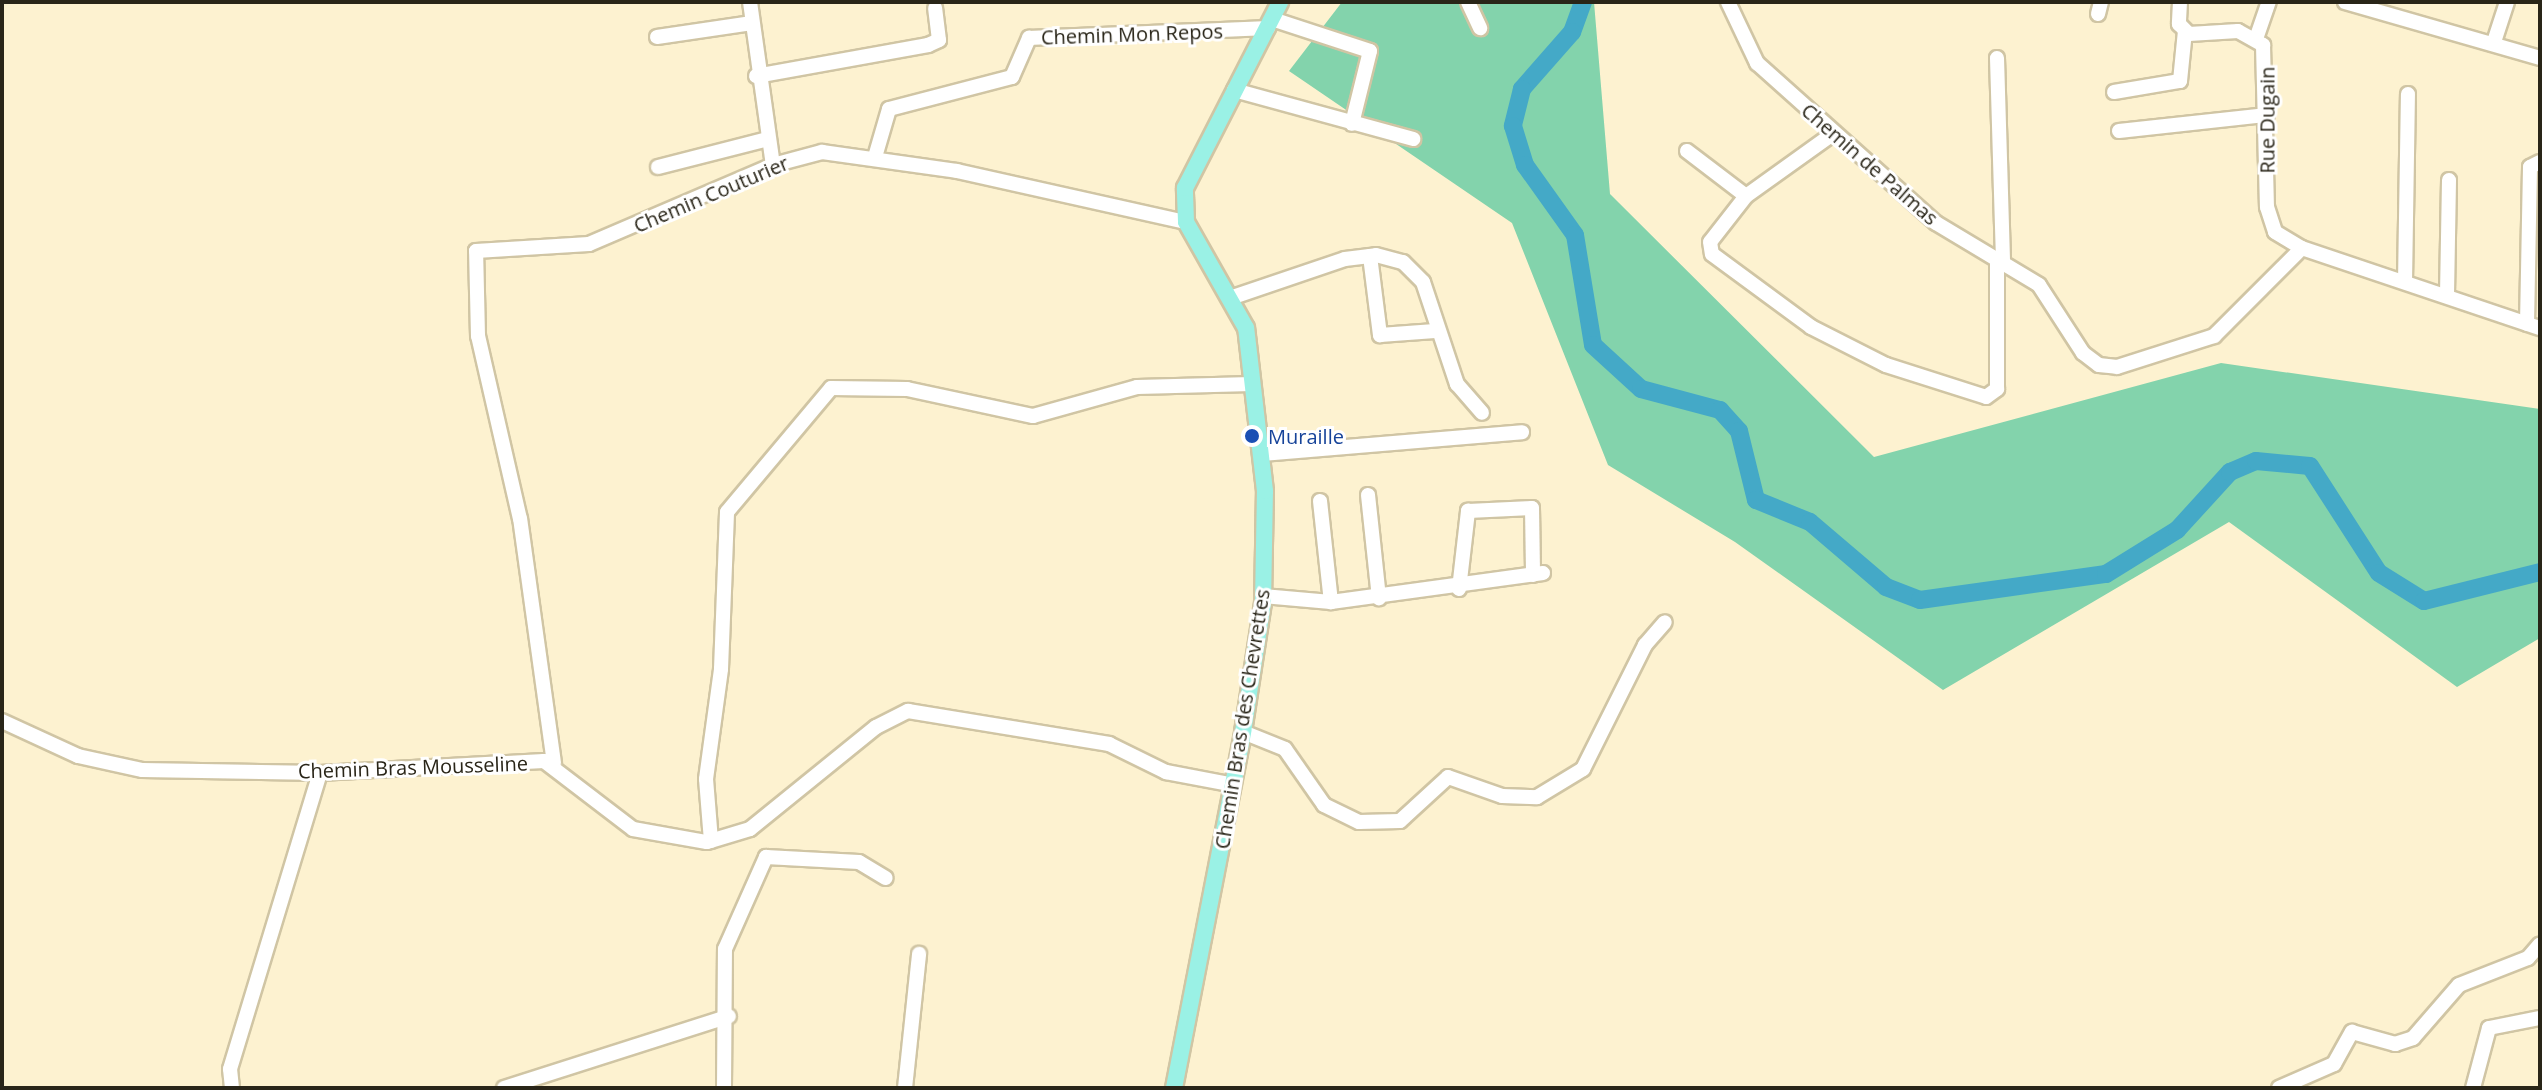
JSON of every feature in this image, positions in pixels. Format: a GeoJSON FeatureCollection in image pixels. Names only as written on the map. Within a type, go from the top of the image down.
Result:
{"type":"FeatureCollection","features":[{"type":"Feature","properties":{"kind":"main road"},"geometry":{"type":"LineString","coordinates":[[1186,222],[1188,173],[1280,2]]}},
{"type":"Feature","properties":{"kind":"main road","name":"Chemin Bras des Chevrettes"},"geometry":{"type":"LineString","coordinates":[[1174,1088],[1234,785],[1263,596],[1262,454],[1246,328],[1186,222]]}},
{"type":"Feature","properties":{"kind":"street"},"geometry":{"type":"LineString","coordinates":[[750,2],[756,76],[773,165]]}},
{"type":"Feature","properties":{"kind":"street"},"geometry":{"type":"LineString","coordinates":[[1468,2],[1480,28]]}},
{"type":"Feature","properties":{"kind":"street","name":"Chemin de Palmas"},"geometry":{"type":"LineString","coordinates":[[1728,2],[1751,56],[1936,223],[2039,285],[2083,353],[2109,367],[2226,329],[2302,248]]}},
{"type":"Feature","properties":{"kind":"street"},"geometry":{"type":"LineString","coordinates":[[2114,92],[2180,81],[2185,31],[2180,2]]}},
{"type":"Feature","properties":{"kind":"street"},"geometry":{"type":"LineString","coordinates":[[2185,31],[2257,36],[2269,2]]}},
{"type":"Feature","properties":{"kind":"street"},"geometry":{"type":"LineString","coordinates":[[2345,2],[2494,42],[2540,58]]}},
{"type":"Feature","properties":{"kind":"street"},"geometry":{"type":"LineString","coordinates":[[2494,42],[2507,2]]}},
{"type":"Feature","properties":{"kind":"street"},"geometry":{"type":"LineString","coordinates":[[756,76],[928,45],[939,40],[935,8]]}},
{"type":"Feature","properties":{"kind":"street"},"geometry":{"type":"LineString","coordinates":[[657,37],[752,23]]}},
{"type":"Feature","properties":{"kind":"street"},"geometry":{"type":"LineString","coordinates":[[1270,23],[1370,51],[1352,124]]}},
{"type":"Feature","properties":{"kind":"street","name":"Chemin Mon Repos"},"geometry":{"type":"LineString","coordinates":[[875,157],[889,109],[1012,77],[1029,38],[1270,23]]}},
{"type":"Feature","properties":{"kind":"street","name":"Rue Dugain"},"geometry":{"type":"LineString","coordinates":[[2257,36],[2267,57],[2269,220],[2302,248]]}},
{"type":"Feature","properties":{"kind":"street"},"geometry":{"type":"LineString","coordinates":[[1834,133],[1746,196],[1710,242],[1712,254],[1811,327],[1886,365],[1986,397],[1997,389],[2000,261],[1997,58]]}},
{"type":"Feature","properties":{"kind":"street"},"geometry":{"type":"LineString","coordinates":[[1234,90],[1413,139]]}},
{"type":"Feature","properties":{"kind":"street"},"geometry":{"type":"LineString","coordinates":[[2405,282],[2408,94]]}},
{"type":"Feature","properties":{"kind":"street"},"geometry":{"type":"LineString","coordinates":[[2119,131],[2267,115]]}},
{"type":"Feature","properties":{"kind":"street"},"geometry":{"type":"LineString","coordinates":[[658,167],[768,139]]}},
{"type":"Feature","properties":{"kind":"street"},"geometry":{"type":"LineString","coordinates":[[1687,151],[1746,196]]}},
{"type":"Feature","properties":{"kind":"street","name":"Chemin Couturier"},"geometry":{"type":"LineString","coordinates":[[554,763],[520,519],[476,304],[473,255],[483,248],[589,244],[773,165],[822,152],[875,157],[1186,222]]}},
{"type":"Feature","properties":{"kind":"street"},"geometry":{"type":"LineString","coordinates":[[2302,248],[2533,326],[2530,167],[2540,162]]}},
{"type":"Feature","properties":{"kind":"street"},"geometry":{"type":"LineString","coordinates":[[2447,295],[2449,180]]}},
{"type":"Feature","properties":{"kind":"street"},"geometry":{"type":"LineString","coordinates":[[1230,298],[1370,256],[1393,258],[1419,275],[1435,331],[1457,384],[1482,413]]}},
{"type":"Feature","properties":{"kind":"street"},"geometry":{"type":"LineString","coordinates":[[1370,256],[1380,335],[1435,331]]}},
{"type":"Feature","properties":{"kind":"street"},"geometry":{"type":"LineString","coordinates":[[711,841],[706,779],[721,669],[727,512],[831,388],[907,389],[1033,416],[1137,387],[1252,384]]}},
{"type":"Feature","properties":{"kind":"street"},"geometry":{"type":"LineString","coordinates":[[1262,454],[1522,432]]}},
{"type":"Feature","properties":{"kind":"street"},"geometry":{"type":"LineString","coordinates":[[1368,495],[1379,598]]}},
{"type":"Feature","properties":{"kind":"street"},"geometry":{"type":"LineString","coordinates":[[1320,501],[1331,602]]}},
{"type":"Feature","properties":{"kind":"street"},"geometry":{"type":"LineString","coordinates":[[1263,596],[1331,602],[1459,589],[1538,574],[1532,508],[1468,511],[1459,589]]}},
{"type":"Feature","properties":{"kind":"street"},"geometry":{"type":"LineString","coordinates":[[1243,732],[1285,749],[1324,805],[1359,822],[1400,821],[1448,777],[1502,796],[1537,797],[1583,769],[1645,645],[1665,622]]}},
{"type":"Feature","properties":{"kind":"street","name":"Chemin Bras Mousseline"},"geometry":{"type":"LineString","coordinates":[[2,721],[110,766],[320,773],[554,763],[633,829],[711,841],[750,829],[876,727],[908,711],[1109,744],[1166,772],[1234,785]]}},
{"type":"Feature","properties":{"kind":"street"},"geometry":{"type":"LineString","coordinates":[[232,1088],[230,1069],[320,773]]}},
{"type":"Feature","properties":{"kind":"street"},"geometry":{"type":"LineString","coordinates":[[724,1088],[729,1016],[725,949],[766,857],[859,862],[886,878]]}},
{"type":"Feature","properties":{"kind":"street"},"geometry":{"type":"LineString","coordinates":[[2279,1088],[2334,1064],[2352,1032],[2395,1044],[2413,1038],[2459,985],[2528,958],[2540,944]]}},
{"type":"Feature","properties":{"kind":"street"},"geometry":{"type":"LineString","coordinates":[[905,1088],[919,954]]}},
{"type":"Feature","properties":{"kind":"street"},"geometry":{"type":"LineString","coordinates":[[504,1088],[729,1016]]}},
{"type":"Feature","properties":{"kind":"street"},"geometry":{"type":"LineString","coordinates":[[2473,1088],[2489,1028],[2540,1018]]}},
{"type":"Feature","properties":{"kind":"green space"},"geometry":{"type":"Polygon","coordinates":[[[1342,2],[1594,2],[1610,194],[1874,457],[2221,363],[2540,409],[2540,638],[2457,687],[2229,522],[1943,690],[1735,542],[1608,465],[1512,223],[1289,71],[1342,2]]]}},
{"type":"Feature","properties":{"kind":"waterway"},"geometry":{"type":"LineString","coordinates":[[1583,2],[1572,32],[1522,89],[1513,126],[1525,165],[1575,235],[1593,345],[1641,389],[1720,410],[1739,431],[1756,500],[1810,522],[1886,587],[1920,600],[2106,574],[2177,530],[2230,472],[2256,461],[2310,466],[2379,573],[2424,601],[2540,572]]}},
{"type":"Feature","properties":{"kind":"place","name":"Muraille"},"geometry":{"type":"Point","coordinates":[1252,436]}}]}
